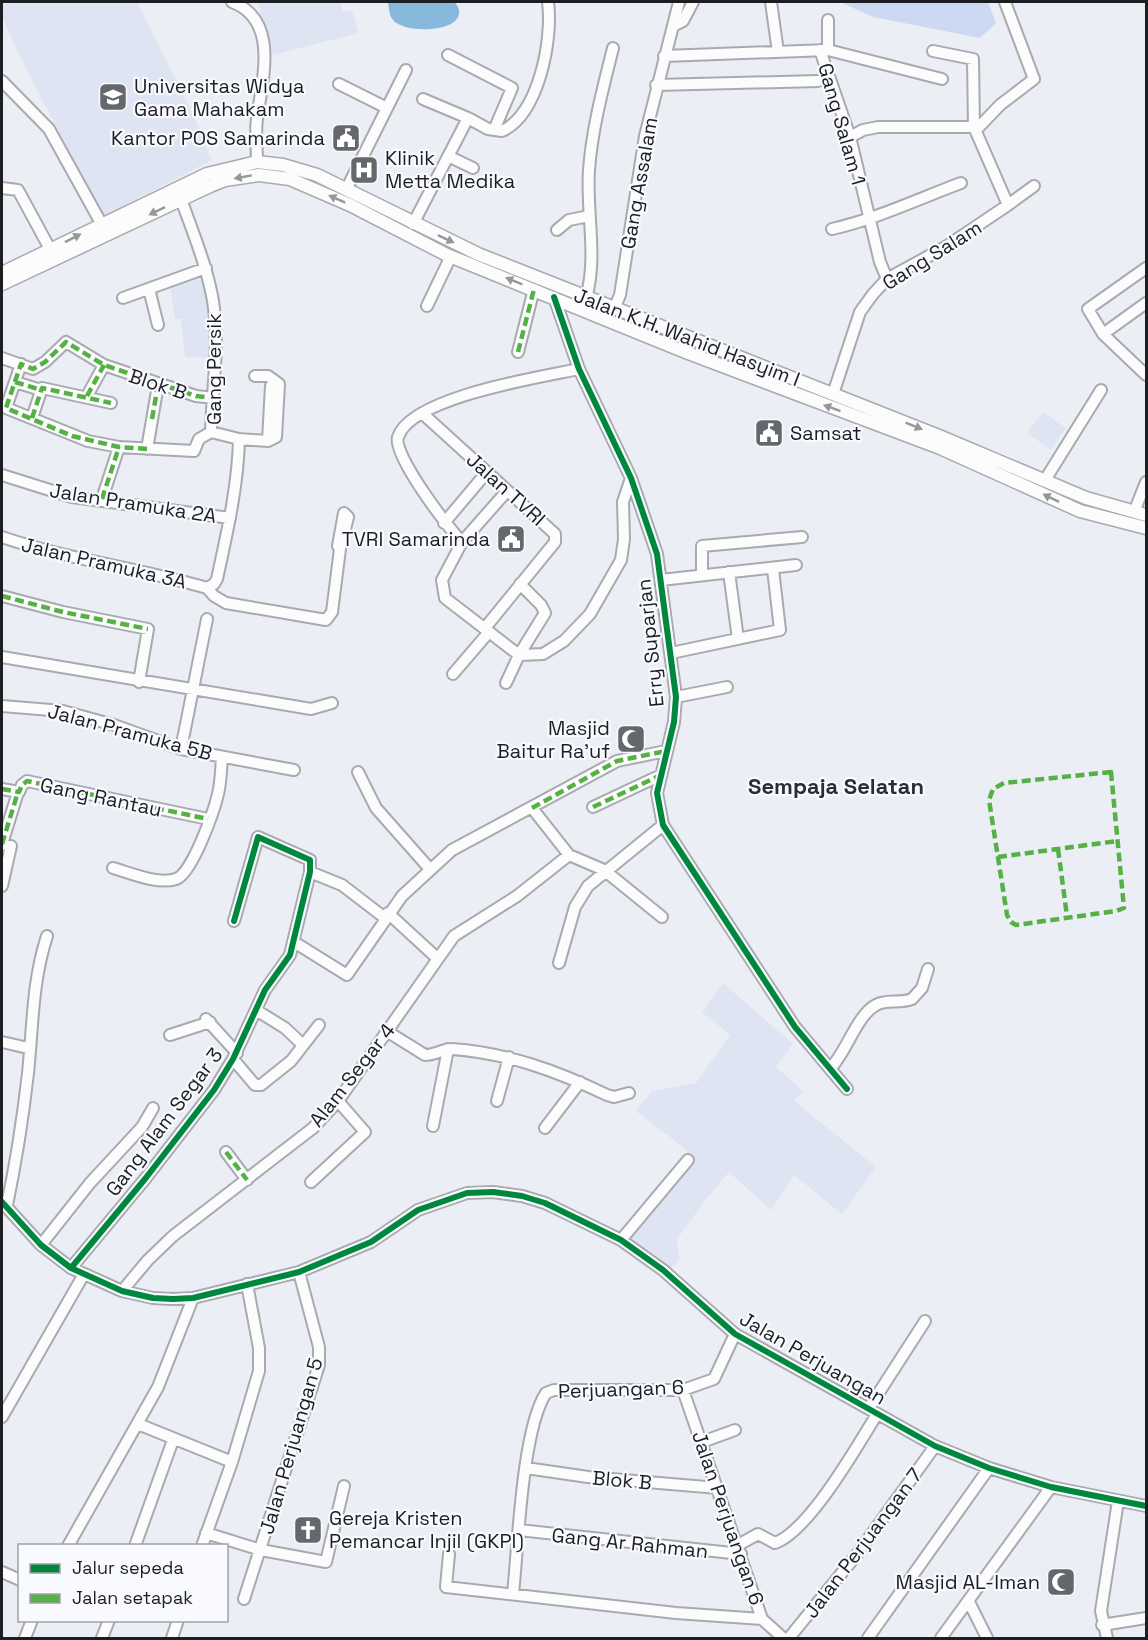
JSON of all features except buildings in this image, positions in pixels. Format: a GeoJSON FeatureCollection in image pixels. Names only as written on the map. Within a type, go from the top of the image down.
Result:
{"type":"FeatureCollection","features":[{"type":"Feature","properties":{"kind":"main road","name":"Jalan K.H. Wahid Hasyim I"},"geometry":{"type":"LineString","coordinates":[[2,273],[101,223],[208,180],[257,162],[283,165],[317,175],[413,224],[586,298],[833,394],[1086,498],[1140,514]]}},
{"type":"Feature","properties":{"kind":"main road","name":"Jalan K.H. Wahid Hasyim I"},"geometry":{"type":"LineString","coordinates":[[2,284],[181,199],[208,180],[225,180],[259,174],[290,179],[350,205],[451,256],[688,353],[940,448],[1080,511],[1146,528]]}},
{"type":"Feature","properties":{"kind":"main road"},"geometry":{"type":"LineString","coordinates":[[688,353],[691,339]]}},
{"type":"Feature","properties":{"kind":"main road"},"geometry":{"type":"LineString","coordinates":[[1080,511],[1086,498]]}},
{"type":"Feature","properties":{"kind":"street"},"geometry":{"type":"LineString","coordinates":[[232,2],[247,9],[254,17],[264,44],[265,60],[256,123],[257,162]]}},
{"type":"Feature","properties":{"kind":"street"},"geometry":{"type":"LineString","coordinates":[[423,99],[494,130],[502,131],[519,120],[535,90],[545,52],[548,2]]}},
{"type":"Feature","properties":{"kind":"street","name":"Gang Assalam"},"geometry":{"type":"LineString","coordinates":[[614,309],[620,295],[656,85],[679,2]]}},
{"type":"Feature","properties":{"kind":"street"},"geometry":{"type":"LineString","coordinates":[[673,27],[683,21],[693,2]]}},
{"type":"Feature","properties":{"kind":"street"},"geometry":{"type":"LineString","coordinates":[[771,2],[778,52]]}},
{"type":"Feature","properties":{"kind":"street"},"geometry":{"type":"LineString","coordinates":[[850,137],[874,128],[975,128],[1034,79],[1005,2]]}},
{"type":"Feature","properties":{"kind":"street"},"geometry":{"type":"LineString","coordinates":[[828,20],[824,50],[942,79]]}},
{"type":"Feature","properties":{"kind":"street"},"geometry":{"type":"LineString","coordinates":[[586,298],[593,274],[589,169],[599,105],[613,48]]}},
{"type":"Feature","properties":{"kind":"street","name":"Gang Salam 1"},"geometry":{"type":"LineString","coordinates":[[664,56],[824,50],[850,137],[869,221],[887,279]]}},
{"type":"Feature","properties":{"kind":"street"},"geometry":{"type":"LineString","coordinates":[[933,51],[973,59],[975,128],[1008,205]]}},
{"type":"Feature","properties":{"kind":"street"},"geometry":{"type":"LineString","coordinates":[[448,55],[512,88],[513,92],[494,130]]}},
{"type":"Feature","properties":{"kind":"street"},"geometry":{"type":"LineString","coordinates":[[346,190],[406,70]]}},
{"type":"Feature","properties":{"kind":"street"},"geometry":{"type":"LineString","coordinates":[[2,81],[42,120],[59,143],[101,223]]}},
{"type":"Feature","properties":{"kind":"street"},"geometry":{"type":"LineString","coordinates":[[656,85],[818,81]]}},
{"type":"Feature","properties":{"kind":"street"},"geometry":{"type":"LineString","coordinates":[[339,84],[387,108]]}},
{"type":"Feature","properties":{"kind":"street"},"geometry":{"type":"LineString","coordinates":[[413,224],[468,118]]}},
{"type":"Feature","properties":{"kind":"street"},"geometry":{"type":"LineString","coordinates":[[448,156],[472,168]]}},
{"type":"Feature","properties":{"kind":"street"},"geometry":{"type":"LineString","coordinates":[[832,229],[869,221],[888,210],[961,183]]}},
{"type":"Feature","properties":{"kind":"street","name":"Gang Salam"},"geometry":{"type":"LineString","coordinates":[[833,394],[860,312],[887,279],[992,217],[1034,186]]}},
{"type":"Feature","properties":{"kind":"street"},"geometry":{"type":"LineString","coordinates":[[2,188],[18,189],[50,249]]}},
{"type":"Feature","properties":{"kind":"street","name":"Gang Persik"},"geometry":{"type":"LineString","coordinates":[[181,199],[206,268],[213,304],[214,398],[211,432],[239,439],[230,518],[217,579],[207,588]]}},
{"type":"Feature","properties":{"kind":"street"},"geometry":{"type":"LineString","coordinates":[[557,230],[569,220],[589,216]]}},
{"type":"Feature","properties":{"kind":"street"},"geometry":{"type":"LineString","coordinates":[[427,306],[451,256]]}},
{"type":"Feature","properties":{"kind":"street"},"geometry":{"type":"LineString","coordinates":[[123,298],[206,268]]}},
{"type":"Feature","properties":{"kind":"street"},"geometry":{"type":"LineString","coordinates":[[1146,268],[1088,307],[1102,334],[1146,375]]}},
{"type":"Feature","properties":{"kind":"street"},"geometry":{"type":"LineString","coordinates":[[150,289],[158,325]]}},
{"type":"Feature","properties":{"kind":"street"},"geometry":{"type":"LineString","coordinates":[[518,352],[534,289]]}},
{"type":"Feature","properties":{"kind":"street","name":"Erry Suparjan"},"geometry":{"type":"LineString","coordinates":[[554,297],[579,369],[631,478],[646,516],[661,579],[676,697],[674,722],[657,798],[663,825],[795,1027],[847,1089]]}},
{"type":"Feature","properties":{"kind":"street"},"geometry":{"type":"LineString","coordinates":[[1102,334],[1146,303]]}},
{"type":"Feature","properties":{"kind":"street","name":"Blok B"},"geometry":{"type":"LineString","coordinates":[[21,364],[33,369],[45,363],[66,342],[104,365],[158,385],[196,396],[214,398]]}},
{"type":"Feature","properties":{"kind":"street"},"geometry":{"type":"LineString","coordinates":[[2,358],[21,364],[6,408],[72,436],[119,447],[194,451],[199,439],[211,432]]}},
{"type":"Feature","properties":{"kind":"street"},"geometry":{"type":"LineString","coordinates":[[87,396],[104,365]]}},
{"type":"Feature","properties":{"kind":"street"},"geometry":{"type":"LineString","coordinates":[[462,542],[444,523],[397,442],[405,426],[422,413],[450,400],[505,384],[579,369]]}},
{"type":"Feature","properties":{"kind":"street"},"geometry":{"type":"LineString","coordinates":[[239,439],[267,441],[276,437],[279,384],[268,376],[255,376]]}},
{"type":"Feature","properties":{"kind":"street"},"geometry":{"type":"LineString","coordinates":[[15,382],[41,390],[42,388],[87,396],[111,403]]}},
{"type":"Feature","properties":{"kind":"street"},"geometry":{"type":"LineString","coordinates":[[147,449],[158,385]]}},
{"type":"Feature","properties":{"kind":"street"},"geometry":{"type":"LineString","coordinates":[[32,418],[41,390]]}},
{"type":"Feature","properties":{"kind":"street"},"geometry":{"type":"LineString","coordinates":[[1045,480],[1101,390]]}},
{"type":"Feature","properties":{"kind":"street","name":"Jalan TVRI"},"geometry":{"type":"LineString","coordinates":[[422,413],[556,538],[453,674]]}},
{"type":"Feature","properties":{"kind":"street"},"geometry":{"type":"LineString","coordinates":[[102,499],[119,447]]}},
{"type":"Feature","properties":{"kind":"street"},"geometry":{"type":"LineString","coordinates":[[444,523],[487,472]]}},
{"type":"Feature","properties":{"kind":"street","name":"Jalan Pramuka 2A"},"geometry":{"type":"LineString","coordinates":[[2,475],[72,497],[102,499],[230,518]]}},
{"type":"Feature","properties":{"kind":"street"},"geometry":{"type":"LineString","coordinates":[[507,491],[462,542],[442,580],[442,589],[445,598],[519,655],[543,654],[564,641],[590,614],[621,560],[624,539],[623,502],[631,478]]}},
{"type":"Feature","properties":{"kind":"street"},"geometry":{"type":"LineString","coordinates":[[1140,514],[1146,482]]}},
{"type":"Feature","properties":{"kind":"street","name":"Jalan Pramuka 3A"},"geometry":{"type":"LineString","coordinates":[[2,537],[62,555],[123,567],[207,588],[214,596],[226,603],[326,620],[332,612],[340,549]]}},
{"type":"Feature","properties":{"kind":"street"},"geometry":{"type":"LineString","coordinates":[[702,575],[702,546],[802,537]]}},
{"type":"Feature","properties":{"kind":"street"},"geometry":{"type":"LineString","coordinates":[[661,579],[796,565]]}},
{"type":"Feature","properties":{"kind":"street"},"geometry":{"type":"LineString","coordinates":[[671,653],[780,630],[773,569]]}},
{"type":"Feature","properties":{"kind":"street"},"geometry":{"type":"LineString","coordinates":[[729,572],[738,639]]}},
{"type":"Feature","properties":{"kind":"street"},"geometry":{"type":"LineString","coordinates":[[506,683],[519,655],[545,613],[542,604],[520,584]]}},
{"type":"Feature","properties":{"kind":"street"},"geometry":{"type":"LineString","coordinates":[[2,596],[63,612],[148,629],[139,682]]}},
{"type":"Feature","properties":{"kind":"street"},"geometry":{"type":"LineString","coordinates":[[181,749],[207,619]]}},
{"type":"Feature","properties":{"kind":"street"},"geometry":{"type":"LineString","coordinates":[[2,657],[106,674],[139,682],[310,709],[332,703]]}},
{"type":"Feature","properties":{"kind":"street"},"geometry":{"type":"LineString","coordinates":[[676,697],[727,687]]}},
{"type":"Feature","properties":{"kind":"street","name":"Jalan Pramuka 5B"},"geometry":{"type":"LineString","coordinates":[[2,706],[63,711],[114,725],[181,749],[294,770]]}},
{"type":"Feature","properties":{"kind":"street"},"geometry":{"type":"LineString","coordinates":[[294,942],[347,975],[387,916],[429,868],[457,846],[617,761],[666,751]]}},
{"type":"Feature","properties":{"kind":"street"},"geometry":{"type":"LineString","coordinates":[[112,868],[162,880],[175,879],[186,871],[218,793],[222,757]]}},
{"type":"Feature","properties":{"kind":"street"},"geometry":{"type":"LineString","coordinates":[[358,772],[376,808],[429,868]]}},
{"type":"Feature","properties":{"kind":"street"},"geometry":{"type":"LineString","coordinates":[[593,807],[661,775]]}},
{"type":"Feature","properties":{"kind":"street","name":"Gang Rantau"},"geometry":{"type":"LineString","coordinates":[[2,789],[18,792],[24,781],[27,781],[208,819]]}},
{"type":"Feature","properties":{"kind":"street"},"geometry":{"type":"LineString","coordinates":[[2,886],[5,845],[18,792]]}},
{"type":"Feature","properties":{"kind":"street"},"geometry":{"type":"LineString","coordinates":[[532,808],[571,855],[604,870],[662,917]]}},
{"type":"Feature","properties":{"kind":"street"},"geometry":{"type":"LineString","coordinates":[[559,963],[575,907],[588,886],[604,870],[663,825]]}},
{"type":"Feature","properties":{"kind":"street"},"geometry":{"type":"LineString","coordinates":[[234,921],[258,837],[305,856],[310,860],[310,872],[342,885],[387,916],[437,958]]}},
{"type":"Feature","properties":{"kind":"street","name":"Alam Segar 4"},"geometry":{"type":"LineString","coordinates":[[122,1291],[148,1260],[173,1236],[313,1128],[338,1101],[454,936],[517,896],[571,855]]}},
{"type":"Feature","properties":{"kind":"street","name":"Gang Alam Segar 3"},"geometry":{"type":"LineString","coordinates":[[71,1268],[152,1170],[235,1056],[265,990],[286,963],[294,942],[310,872]]}},
{"type":"Feature","properties":{"kind":"street"},"geometry":{"type":"LineString","coordinates":[[4,1204],[15,1166],[25,1095],[35,982],[47,936]]}},
{"type":"Feature","properties":{"kind":"street"},"geometry":{"type":"LineString","coordinates":[[831,1069],[856,1031],[861,1016],[877,1004],[912,999],[922,988],[928,969]]}},
{"type":"Feature","properties":{"kind":"street"},"geometry":{"type":"LineString","coordinates":[[256,1010],[285,1028],[302,1044]]}},
{"type":"Feature","properties":{"kind":"street"},"geometry":{"type":"LineString","coordinates":[[170,1035],[208,1020],[255,1085],[261,1085],[291,1061],[319,1025]]}},
{"type":"Feature","properties":{"kind":"street"},"geometry":{"type":"LineString","coordinates":[[388,1032],[425,1054],[448,1049],[509,1057],[546,1067],[614,1097],[628,1093]]}},
{"type":"Feature","properties":{"kind":"street"},"geometry":{"type":"LineString","coordinates":[[2,1042],[28,1048]]}},
{"type":"Feature","properties":{"kind":"street"},"geometry":{"type":"LineString","coordinates":[[433,1126],[448,1049]]}},
{"type":"Feature","properties":{"kind":"street"},"geometry":{"type":"LineString","coordinates":[[497,1101],[509,1057]]}},
{"type":"Feature","properties":{"kind":"street"},"geometry":{"type":"LineString","coordinates":[[545,1128],[580,1082]]}},
{"type":"Feature","properties":{"kind":"street"},"geometry":{"type":"LineString","coordinates":[[311,1182],[365,1132],[338,1101]]}},
{"type":"Feature","properties":{"kind":"street"},"geometry":{"type":"LineString","coordinates":[[41,1245],[90,1183],[142,1127],[153,1108]]}},
{"type":"Feature","properties":{"kind":"street"},"geometry":{"type":"LineString","coordinates":[[226,1152],[247,1180]]}},
{"type":"Feature","properties":{"kind":"street"},"geometry":{"type":"LineString","coordinates":[[621,1240],[688,1160]]}},
{"type":"Feature","properties":{"kind":"street","name":"Jalan Perjuangan"},"geometry":{"type":"LineString","coordinates":[[4,1204],[41,1245],[71,1268],[122,1291],[153,1298],[193,1298],[299,1272],[371,1242],[418,1210],[467,1193],[493,1192],[545,1203],[621,1240],[663,1270],[735,1334],[935,1446],[989,1468],[1052,1487],[1146,1506]]}},
{"type":"Feature","properties":{"kind":"street","name":"Jalan Perjuangan 5"},"geometry":{"type":"LineString","coordinates":[[244,1599],[319,1365],[319,1347],[299,1272]]}},
{"type":"Feature","properties":{"kind":"street"},"geometry":{"type":"LineString","coordinates":[[2,1417],[84,1274]]}},
{"type":"Feature","properties":{"kind":"street"},"geometry":{"type":"LineString","coordinates":[[202,1544],[232,1462],[259,1371],[259,1348],[247,1284]]}},
{"type":"Feature","properties":{"kind":"street"},"geometry":{"type":"LineString","coordinates":[[69,1544],[158,1387],[193,1298]]}},
{"type":"Feature","properties":{"kind":"street"},"geometry":{"type":"LineString","coordinates":[[740,1549],[758,1534],[775,1543],[787,1535],[835,1482],[925,1321]]}},
{"type":"Feature","properties":{"kind":"street","name":"Perjuangan 6"},"geometry":{"type":"LineString","coordinates":[[513,1594],[526,1468],[535,1419],[543,1398],[550,1390],[683,1390],[714,1378],[735,1334]]}},
{"type":"Feature","properties":{"kind":"street","name":"Jalan Perjuangan 6"},"geometry":{"type":"LineString","coordinates":[[683,1390],[740,1549],[762,1619],[783,1638]]}},
{"type":"Feature","properties":{"kind":"street"},"geometry":{"type":"LineString","coordinates":[[138,1424],[232,1462]]}},
{"type":"Feature","properties":{"kind":"street"},"geometry":{"type":"LineString","coordinates":[[702,1442],[735,1430]]}},
{"type":"Feature","properties":{"kind":"street"},"geometry":{"type":"LineString","coordinates":[[135,1544],[173,1440]]}},
{"type":"Feature","properties":{"kind":"street","name":"Jalan Perjuangan 7"},"geometry":{"type":"LineString","coordinates":[[789,1638],[858,1553],[935,1446]]}},
{"type":"Feature","properties":{"kind":"street","name":"Blok B"},"geometry":{"type":"LineString","coordinates":[[526,1468],[588,1477],[718,1488]]}},
{"type":"Feature","properties":{"kind":"street"},"geometry":{"type":"LineString","coordinates":[[868,1638],[989,1468]]}},
{"type":"Feature","properties":{"kind":"street"},"geometry":{"type":"LineString","coordinates":[[206,1533],[261,1550],[326,1562],[344,1486]]}},
{"type":"Feature","properties":{"kind":"street"},"geometry":{"type":"LineString","coordinates":[[941,1638],[1052,1487]]}},
{"type":"Feature","properties":{"kind":"street"},"geometry":{"type":"LineString","coordinates":[[1107,1638],[1102,1625],[1101,1611],[1118,1501]]}},
{"type":"Feature","properties":{"kind":"street","name":"Gang Ar Rahman"},"geometry":{"type":"LineString","coordinates":[[519,1530],[740,1549]]}},
{"type":"Feature","properties":{"kind":"street"},"geometry":{"type":"LineString","coordinates":[[449,1554],[446,1587],[762,1619]]}},
{"type":"Feature","properties":{"kind":"street"},"geometry":{"type":"LineString","coordinates":[[2,1572],[18,1579]]}},
{"type":"Feature","properties":{"kind":"street"},"geometry":{"type":"LineString","coordinates":[[969,1602],[987,1638]]}},
{"type":"Feature","properties":{"kind":"street"},"geometry":{"type":"LineString","coordinates":[[1102,1625],[1146,1618]]}},
{"type":"Feature","properties":{"kind":"street"},"geometry":{"type":"LineString","coordinates":[[31,1622],[25,1637],[38,1638]]}},
{"type":"Feature","properties":{"kind":"street"},"geometry":{"type":"LineString","coordinates":[[102,1638],[107,1622]]}},
{"type":"Feature","properties":{"kind":"street"},"geometry":{"type":"LineString","coordinates":[[172,1638],[177,1622]]}},
{"type":"Feature","properties":{"kind":"shaded area","name":"Universitas Widya Gama Mahakam"},"geometry":{"type":"Polygon","coordinates":[[[2,2],[137,2],[196,121],[212,160],[104,216],[28,73],[2,17],[2,2]]]}},
{"type":"Feature","properties":{"kind":"shaded area"},"geometry":{"type":"Polygon","coordinates":[[[258,2],[341,2],[343,12],[352,10],[358,33],[273,55],[258,2]]]}},
{"type":"Feature","properties":{"kind":"shaded area"},"geometry":{"type":"Polygon","coordinates":[[[840,2],[988,2],[996,23],[980,38],[873,17],[840,2]]]}},
{"type":"Feature","properties":{"kind":"shaded area"},"geometry":{"type":"Polygon","coordinates":[[[204,270],[211,303],[213,358],[185,357],[181,319],[175,319],[170,283],[204,270]]]}},
{"type":"Feature","properties":{"kind":"shaded area"},"geometry":{"type":"Polygon","coordinates":[[[1043,412],[1066,428],[1051,450],[1027,433],[1043,412]]]}},
{"type":"Feature","properties":{"kind":"shaded area"},"geometry":{"type":"Polygon","coordinates":[[[723,983],[793,1044],[776,1067],[803,1091],[794,1101],[876,1167],[842,1214],[794,1175],[771,1210],[729,1172],[677,1239],[679,1259],[668,1272],[618,1236],[688,1151],[636,1111],[652,1091],[696,1083],[730,1035],[702,1012],[723,983]]]}},
{"type":"Feature","properties":{"kind":"water"},"geometry":{"type":"Polygon","coordinates":[[[388,2],[455,2],[459,12],[456,20],[448,25],[437,28],[411,28],[393,20],[388,2]]]}},
{"type":"Feature","properties":{"kind":"marked path"},"geometry":{"type":"LineString","coordinates":[[518,352],[534,289]]}},
{"type":"Feature","properties":{"kind":"marked path"},"geometry":{"type":"LineString","coordinates":[[147,449],[119,447],[72,436],[6,408],[21,364],[33,369],[45,362],[66,342],[104,365],[196,396],[214,398]]}},
{"type":"Feature","properties":{"kind":"marked path"},"geometry":{"type":"LineString","coordinates":[[87,396],[104,365]]}},
{"type":"Feature","properties":{"kind":"marked path"},"geometry":{"type":"LineString","coordinates":[[15,382],[41,390]]}},
{"type":"Feature","properties":{"kind":"marked path"},"geometry":{"type":"LineString","coordinates":[[152,419],[158,385]]}},
{"type":"Feature","properties":{"kind":"marked path"},"geometry":{"type":"LineString","coordinates":[[32,418],[42,388],[111,403]]}},
{"type":"Feature","properties":{"kind":"marked path"},"geometry":{"type":"LineString","coordinates":[[102,499],[119,447]]}},
{"type":"Feature","properties":{"kind":"marked path"},"geometry":{"type":"LineString","coordinates":[[2,596],[63,612],[148,629]]}},
{"type":"Feature","properties":{"kind":"marked path"},"geometry":{"type":"LineString","coordinates":[[532,808],[617,761],[666,751]]}},
{"type":"Feature","properties":{"kind":"marked path"},"geometry":{"type":"LineString","coordinates":[[1111,772],[1124,908],[1016,925],[1011,922],[1007,915],[989,800],[993,789],[1004,783],[1111,772]]}},
{"type":"Feature","properties":{"kind":"marked path"},"geometry":{"type":"LineString","coordinates":[[593,807],[661,775]]}},
{"type":"Feature","properties":{"kind":"marked path"},"geometry":{"type":"LineString","coordinates":[[2,789],[19,792],[27,781],[208,819]]}},
{"type":"Feature","properties":{"kind":"marked path"},"geometry":{"type":"LineString","coordinates":[[2,844],[18,792]]}},
{"type":"Feature","properties":{"kind":"marked path"},"geometry":{"type":"LineString","coordinates":[[998,857],[1117,841]]}},
{"type":"Feature","properties":{"kind":"marked path"},"geometry":{"type":"LineString","coordinates":[[1058,849],[1067,916]]}},
{"type":"Feature","properties":{"kind":"marked path"},"geometry":{"type":"LineString","coordinates":[[226,1152],[247,1180]]}},
{"type":"Feature","properties":{"kind":"cycle path"},"geometry":{"type":"LineString","coordinates":[[554,297],[579,369],[631,478],[657,554],[676,697],[674,722],[657,793],[663,825],[795,1027],[847,1089]]}},
{"type":"Feature","properties":{"kind":"cycle path"},"geometry":{"type":"LineString","coordinates":[[71,1268],[145,1179],[214,1090],[233,1059],[265,990],[290,955],[310,872],[310,860],[258,837],[234,921]]}},
{"type":"Feature","properties":{"kind":"cycle path"},"geometry":{"type":"LineString","coordinates":[[2,1202],[41,1245],[71,1268],[122,1291],[153,1298],[173,1299],[193,1298],[299,1272],[371,1242],[418,1210],[467,1193],[493,1192],[522,1196],[545,1203],[621,1240],[663,1270],[735,1334],[935,1446],[989,1468],[1051,1487],[1146,1506]]}},
{"type":"Feature","properties":{"kind":"place","name":"Universitas Widya Gama Mahakam"},"geometry":{"type":"Point","coordinates":[113,97]}},
{"type":"Feature","properties":{"kind":"place","name":"Kantor POS Samarinda"},"geometry":{"type":"Point","coordinates":[346,138]}},
{"type":"Feature","properties":{"kind":"place","name":"Klinik Metta Medika"},"geometry":{"type":"Point","coordinates":[364,170]}},
{"type":"Feature","properties":{"kind":"place","name":"Samsat"},"geometry":{"type":"Point","coordinates":[769,433]}},
{"type":"Feature","properties":{"kind":"place","name":"TVRI Samarinda"},"geometry":{"type":"Point","coordinates":[511,539]}},
{"type":"Feature","properties":{"kind":"place","name":"Masjid Baitur Ra'uf"},"geometry":{"type":"Point","coordinates":[631,739]}},
{"type":"Feature","properties":{"kind":"place","name":"Gereja Kristen Pemancar Injil (GKPI)"},"geometry":{"type":"Point","coordinates":[308,1530]}},
{"type":"Feature","properties":{"kind":"place","name":"Masjid AL-Iman"},"geometry":{"type":"Point","coordinates":[1061,1582]}},
{"type":"Feature","properties":{"kind":"district","name":"Sempaja Selatan"},"geometry":{"type":"Point","coordinates":[836,786]}}]}
